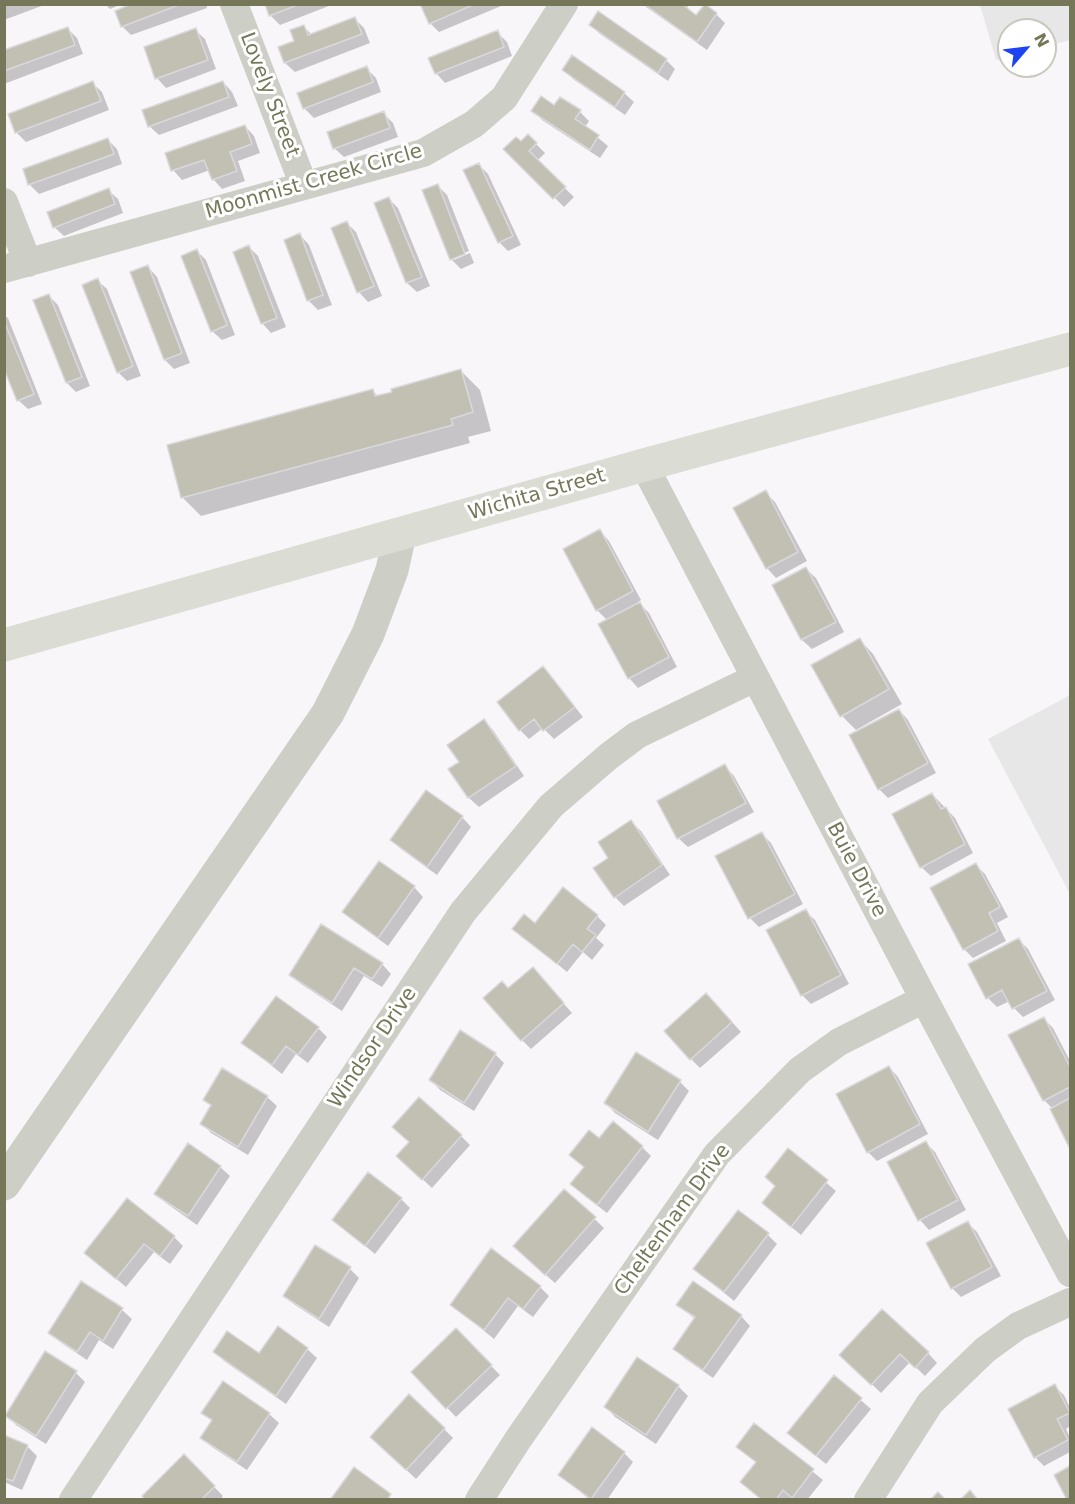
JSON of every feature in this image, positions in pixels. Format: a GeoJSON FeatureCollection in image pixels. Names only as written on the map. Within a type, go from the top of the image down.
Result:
{"type":"FeatureCollection","features":[{"type":"Feature","properties":{"kind":"main road","name":"Wichita Street"},"geometry":{"type":"LineString","coordinates":[[4,645],[644,465],[1071,349]]}},
{"type":"Feature","properties":{"kind":"street","name":"Lovely Street"},"geometry":{"type":"LineString","coordinates":[[234,4],[304,186]]}},
{"type":"Feature","properties":{"kind":"street","name":"Moonmist Creek Circle"},"geometry":{"type":"LineString","coordinates":[[16,266],[423,153],[474,124],[504,98],[564,4]]}},
{"type":"Feature","properties":{"kind":"street"},"geometry":{"type":"LineString","coordinates":[[4,202],[16,266]]}},
{"type":"Feature","properties":{"kind":"street","name":"Buie Drive"},"geometry":{"type":"LineString","coordinates":[[644,465],[924,999],[1071,1273]]}},
{"type":"Feature","properties":{"kind":"street"},"geometry":{"type":"LineString","coordinates":[[4,1184],[328,713],[368,634],[392,570],[400,534]]}},
{"type":"Feature","properties":{"kind":"street","name":"Windsor Drive"},"geometry":{"type":"LineString","coordinates":[[73,1500],[463,912],[492,877],[551,806],[609,756],[637,735],[755,678]]}},
{"type":"Feature","properties":{"kind":"street","name":"Cheltenham Drive"},"geometry":{"type":"LineString","coordinates":[[479,1500],[519,1438],[717,1154],[800,1070],[839,1042],[924,999]]}},
{"type":"Feature","properties":{"kind":"street"},"geometry":{"type":"LineString","coordinates":[[868,1500],[930,1403],[985,1350],[1018,1326],[1071,1302]]}},
{"type":"Feature","properties":{"kind":"shaded area"},"geometry":{"type":"Polygon","coordinates":[[[980,5],[1070,5],[1070,40],[1057,44],[1057,18],[997,18],[996,60],[980,5]]]}},
{"type":"Feature","properties":{"kind":"shaded area"},"geometry":{"type":"Polygon","coordinates":[[[1070,695],[1070,894],[988,739],[1070,695]]]}},
{"type":"Feature","properties":{"kind":"building"},"geometry":{"type":"Polygon","coordinates":[[[131,4],[181,4],[121,27],[115,11],[131,4]]]}},
{"type":"Feature","properties":{"kind":"building"},"geometry":{"type":"Polygon","coordinates":[[[265,4],[300,4],[269,16],[265,4]]]}},
{"type":"Feature","properties":{"kind":"building"},"geometry":{"type":"Polygon","coordinates":[[[426,4],[475,4],[429,24],[421,6],[426,4]]]}},
{"type":"Feature","properties":{"kind":"building"},"geometry":{"type":"Polygon","coordinates":[[[644,4],[682,4],[696,15],[705,4],[717,13],[697,42],[644,4]]]}},
{"type":"Feature","properties":{"kind":"building"},"geometry":{"type":"Polygon","coordinates":[[[598,11],[667,59],[658,73],[589,25],[598,11]]]}},
{"type":"Feature","properties":{"kind":"building"},"geometry":{"type":"Polygon","coordinates":[[[355,17],[362,34],[284,63],[278,47],[294,41],[290,30],[304,25],[308,35],[355,17]]]}},
{"type":"Feature","properties":{"kind":"building"},"geometry":{"type":"Polygon","coordinates":[[[68,27],[75,45],[4,71],[4,50],[68,27]]]}},
{"type":"Feature","properties":{"kind":"building"},"geometry":{"type":"Polygon","coordinates":[[[196,28],[208,60],[155,79],[144,47],[196,28]]]}},
{"type":"Feature","properties":{"kind":"building"},"geometry":{"type":"Polygon","coordinates":[[[498,30],[504,47],[435,74],[428,58],[498,30]]]}},
{"type":"Feature","properties":{"kind":"building"},"geometry":{"type":"Polygon","coordinates":[[[572,55],[625,92],[615,107],[562,70],[572,55]]]}},
{"type":"Feature","properties":{"kind":"building"},"geometry":{"type":"Polygon","coordinates":[[[367,66],[373,82],[303,109],[297,93],[367,66]]]}},
{"type":"Feature","properties":{"kind":"building"},"geometry":{"type":"Polygon","coordinates":[[[93,81],[101,101],[15,133],[8,114],[93,81]]]}},
{"type":"Feature","properties":{"kind":"building"},"geometry":{"type":"Polygon","coordinates":[[[223,81],[229,97],[148,127],[142,110],[223,81]]]}},
{"type":"Feature","properties":{"kind":"building"},"geometry":{"type":"Polygon","coordinates":[[[541,96],[554,105],[560,97],[581,110],[575,119],[599,135],[590,150],[531,111],[541,96]]]}},
{"type":"Feature","properties":{"kind":"building"},"geometry":{"type":"Polygon","coordinates":[[[384,111],[390,128],[333,149],[327,132],[384,111]]]}},
{"type":"Feature","properties":{"kind":"building"},"geometry":{"type":"Polygon","coordinates":[[[245,125],[252,144],[230,152],[237,171],[212,180],[204,160],[171,171],[165,153],[245,125]]]}},
{"type":"Feature","properties":{"kind":"building"},"geometry":{"type":"Polygon","coordinates":[[[528,134],[537,143],[529,151],[566,187],[553,199],[503,149],[516,137],[521,141],[528,134]]]}},
{"type":"Feature","properties":{"kind":"building"},"geometry":{"type":"Polygon","coordinates":[[[108,138],[114,154],[28,185],[23,169],[108,138]]]}},
{"type":"Feature","properties":{"kind":"building"},"geometry":{"type":"Polygon","coordinates":[[[479,163],[513,236],[498,243],[463,170],[479,163]]]}},
{"type":"Feature","properties":{"kind":"building"},"geometry":{"type":"Polygon","coordinates":[[[438,184],[465,254],[450,260],[422,190],[438,184]]]}},
{"type":"Feature","properties":{"kind":"building"},"geometry":{"type":"Polygon","coordinates":[[[109,188],[115,204],[53,228],[47,212],[109,188]]]}},
{"type":"Feature","properties":{"kind":"building"},"geometry":{"type":"Polygon","coordinates":[[[389,197],[422,277],[406,283],[374,203],[389,197]]]}},
{"type":"Feature","properties":{"kind":"building"},"geometry":{"type":"Polygon","coordinates":[[[347,221],[374,286],[357,293],[331,228],[347,221]]]}},
{"type":"Feature","properties":{"kind":"building"},"geometry":{"type":"Polygon","coordinates":[[[300,233],[323,295],[307,301],[284,240],[300,233]]]}},
{"type":"Feature","properties":{"kind":"building"},"geometry":{"type":"Polygon","coordinates":[[[249,245],[277,318],[261,324],[233,252],[249,245]]]}},
{"type":"Feature","properties":{"kind":"building"},"geometry":{"type":"Polygon","coordinates":[[[197,249],[227,325],[211,332],[181,256],[197,249]]]}},
{"type":"Feature","properties":{"kind":"building"},"geometry":{"type":"Polygon","coordinates":[[[148,265],[182,353],[164,360],[130,272],[148,265]]]}},
{"type":"Feature","properties":{"kind":"building"},"geometry":{"type":"Polygon","coordinates":[[[98,278],[133,366],[117,373],[82,285],[98,278]]]}},
{"type":"Feature","properties":{"kind":"building"},"geometry":{"type":"Polygon","coordinates":[[[49,294],[82,377],[66,383],[33,300],[49,294]]]}},
{"type":"Feature","properties":{"kind":"building"},"geometry":{"type":"Polygon","coordinates":[[[4,321],[34,394],[17,401],[4,369],[4,321]]]}},
{"type":"Feature","properties":{"kind":"building"},"geometry":{"type":"Polygon","coordinates":[[[461,369],[473,412],[451,419],[453,425],[181,498],[167,445],[373,389],[375,396],[392,392],[391,389],[461,369]]]}},
{"type":"Feature","properties":{"kind":"building"},"geometry":{"type":"Polygon","coordinates":[[[766,490],[798,552],[766,569],[733,508],[766,490]]]}},
{"type":"Feature","properties":{"kind":"building"},"geometry":{"type":"Polygon","coordinates":[[[600,529],[633,591],[596,611],[563,549],[600,529]]]}},
{"type":"Feature","properties":{"kind":"building"},"geometry":{"type":"Polygon","coordinates":[[[806,567],[836,622],[801,640],[772,585],[806,567]]]}},
{"type":"Feature","properties":{"kind":"building"},"geometry":{"type":"Polygon","coordinates":[[[640,602],[669,657],[628,679],[598,624],[640,602]]]}},
{"type":"Feature","properties":{"kind":"building"},"geometry":{"type":"Polygon","coordinates":[[[860,638],[889,689],[840,717],[811,665],[860,638]]]}},
{"type":"Feature","properties":{"kind":"building"},"geometry":{"type":"Polygon","coordinates":[[[543,666],[575,707],[543,731],[534,719],[519,731],[497,702],[543,666]]]}},
{"type":"Feature","properties":{"kind":"building"},"geometry":{"type":"Polygon","coordinates":[[[899,709],[928,763],[878,790],[849,735],[899,709]]]}},
{"type":"Feature","properties":{"kind":"building"},"geometry":{"type":"Polygon","coordinates":[[[484,719],[516,766],[468,798],[448,769],[459,762],[447,745],[484,719]]]}},
{"type":"Feature","properties":{"kind":"building"},"geometry":{"type":"Polygon","coordinates":[[[725,764],[746,803],[677,839],[657,801],[725,764]]]}},
{"type":"Feature","properties":{"kind":"building"},"geometry":{"type":"Polygon","coordinates":[[[426,790],[463,816],[427,867],[390,840],[426,790]]]}},
{"type":"Feature","properties":{"kind":"building"},"geometry":{"type":"Polygon","coordinates":[[[932,793],[941,809],[946,807],[965,844],[920,868],[892,814],[932,793]]]}},
{"type":"Feature","properties":{"kind":"building"},"geometry":{"type":"Polygon","coordinates":[[[631,820],[662,865],[614,898],[593,868],[608,858],[598,842],[631,820]]]}},
{"type":"Feature","properties":{"kind":"building"},"geometry":{"type":"Polygon","coordinates":[[[762,832],[795,894],[748,919],[715,856],[762,832]]]}},
{"type":"Feature","properties":{"kind":"building"},"geometry":{"type":"Polygon","coordinates":[[[379,861],[415,886],[378,938],[342,912],[379,861]]]}},
{"type":"Feature","properties":{"kind":"building"},"geometry":{"type":"Polygon","coordinates":[[[976,863],[1000,907],[989,913],[998,931],[963,950],[930,888],[976,863]]]}},
{"type":"Feature","properties":{"kind":"building"},"geometry":{"type":"Polygon","coordinates":[[[563,887],[598,915],[587,929],[596,935],[582,952],[573,944],[557,964],[512,929],[524,914],[535,923],[563,887]]]}},
{"type":"Feature","properties":{"kind":"building"},"geometry":{"type":"Polygon","coordinates":[[[806,909],[841,975],[801,996],[766,930],[806,909]]]}},
{"type":"Feature","properties":{"kind":"building"},"geometry":{"type":"Polygon","coordinates":[[[321,924],[383,963],[372,979],[354,968],[332,1003],[289,975],[321,924]]]}},
{"type":"Feature","properties":{"kind":"building"},"geometry":{"type":"Polygon","coordinates":[[[1019,938],[1047,991],[1012,1009],[1002,990],[986,999],[968,964],[1019,938]]]}},
{"type":"Feature","properties":{"kind":"building"},"geometry":{"type":"Polygon","coordinates":[[[533,967],[564,1003],[521,1041],[483,998],[502,981],[508,988],[533,967]]]}},
{"type":"Feature","properties":{"kind":"building"},"geometry":{"type":"Polygon","coordinates":[[[706,993],[732,1022],[690,1060],[664,1031],[706,993]]]}},
{"type":"Feature","properties":{"kind":"building"},"geometry":{"type":"Polygon","coordinates":[[[276,996],[319,1027],[298,1055],[286,1046],[272,1065],[241,1043],[276,996]]]}},
{"type":"Feature","properties":{"kind":"building"},"geometry":{"type":"Polygon","coordinates":[[[1044,1017],[1070,1067],[1070,1087],[1043,1101],[1008,1035],[1044,1017]]]}},
{"type":"Feature","properties":{"kind":"building"},"geometry":{"type":"Polygon","coordinates":[[[460,1030],[496,1053],[464,1103],[429,1080],[460,1030]]]}},
{"type":"Feature","properties":{"kind":"building"},"geometry":{"type":"Polygon","coordinates":[[[636,1052],[681,1080],[648,1132],[604,1103],[636,1052]]]}},
{"type":"Feature","properties":{"kind":"building"},"geometry":{"type":"Polygon","coordinates":[[[889,1066],[920,1124],[867,1153],[836,1094],[889,1066]]]}},
{"type":"Feature","properties":{"kind":"building"},"geometry":{"type":"Polygon","coordinates":[[[222,1068],[268,1096],[238,1147],[200,1124],[211,1105],[203,1100],[222,1068]]]}},
{"type":"Feature","properties":{"kind":"building"},"geometry":{"type":"Polygon","coordinates":[[[419,1097],[462,1135],[422,1180],[396,1156],[409,1142],[392,1127],[419,1097]]]}},
{"type":"Feature","properties":{"kind":"building"},"geometry":{"type":"Polygon","coordinates":[[[1070,1098],[1070,1149],[1050,1109],[1070,1098]]]}},
{"type":"Feature","properties":{"kind":"building"},"geometry":{"type":"Polygon","coordinates":[[[613,1121],[643,1146],[597,1205],[570,1184],[584,1167],[569,1155],[589,1130],[599,1138],[613,1121]]]}},
{"type":"Feature","properties":{"kind":"building"},"geometry":{"type":"Polygon","coordinates":[[[926,1141],[958,1200],[918,1221],[887,1162],[926,1141]]]}},
{"type":"Feature","properties":{"kind":"building"},"geometry":{"type":"Polygon","coordinates":[[[188,1143],[221,1166],[188,1216],[154,1194],[188,1143]]]}},
{"type":"Feature","properties":{"kind":"building"},"geometry":{"type":"Polygon","coordinates":[[[788,1148],[828,1180],[791,1227],[762,1203],[775,1186],[765,1177],[788,1148]]]}},
{"type":"Feature","properties":{"kind":"building"},"geometry":{"type":"Polygon","coordinates":[[[368,1172],[402,1198],[365,1246],[332,1220],[368,1172]]]}},
{"type":"Feature","properties":{"kind":"building"},"geometry":{"type":"Polygon","coordinates":[[[564,1189],[596,1217],[545,1275],[513,1246],[564,1189]]]}},
{"type":"Feature","properties":{"kind":"building"},"geometry":{"type":"Polygon","coordinates":[[[127,1198],[175,1236],[160,1256],[144,1244],[116,1279],[84,1253],[127,1198]]]}},
{"type":"Feature","properties":{"kind":"building"},"geometry":{"type":"Polygon","coordinates":[[[738,1210],[769,1233],[724,1292],[693,1269],[738,1210]]]}},
{"type":"Feature","properties":{"kind":"building"},"geometry":{"type":"Polygon","coordinates":[[[968,1221],[992,1267],[951,1289],[926,1243],[968,1221]]]}},
{"type":"Feature","properties":{"kind":"building"},"geometry":{"type":"Polygon","coordinates":[[[315,1245],[351,1267],[319,1319],[283,1296],[315,1245]]]}},
{"type":"Feature","properties":{"kind":"building"},"geometry":{"type":"Polygon","coordinates":[[[491,1248],[541,1286],[523,1309],[508,1298],[484,1330],[450,1305],[491,1248]]]}},
{"type":"Feature","properties":{"kind":"building"},"geometry":{"type":"Polygon","coordinates":[[[81,1281],[123,1308],[103,1341],[90,1332],[77,1352],[48,1333],[81,1281]]]}},
{"type":"Feature","properties":{"kind":"building"},"geometry":{"type":"Polygon","coordinates":[[[693,1281],[742,1315],[703,1370],[673,1349],[695,1317],[676,1305],[693,1281]]]}},
{"type":"Feature","properties":{"kind":"building"},"geometry":{"type":"Polygon","coordinates":[[[882,1309],[929,1352],[915,1368],[900,1354],[871,1385],[839,1355],[882,1309]]]}},
{"type":"Feature","properties":{"kind":"building"},"geometry":{"type":"Polygon","coordinates":[[[278,1326],[308,1348],[276,1396],[213,1352],[227,1331],[259,1353],[278,1326]]]}},
{"type":"Feature","properties":{"kind":"building"},"geometry":{"type":"Polygon","coordinates":[[[456,1328],[492,1365],[446,1409],[411,1372],[456,1328]]]}},
{"type":"Feature","properties":{"kind":"building"},"geometry":{"type":"Polygon","coordinates":[[[45,1351],[77,1371],[36,1436],[5,1416],[45,1351]]]}},
{"type":"Feature","properties":{"kind":"building"},"geometry":{"type":"Polygon","coordinates":[[[637,1357],[679,1385],[646,1435],[604,1407],[637,1357]]]}},
{"type":"Feature","properties":{"kind":"building"},"geometry":{"type":"Polygon","coordinates":[[[834,1375],[862,1398],[816,1456],[787,1433],[834,1375]]]}},
{"type":"Feature","properties":{"kind":"building"},"geometry":{"type":"Polygon","coordinates":[[[223,1381],[270,1413],[237,1462],[200,1438],[212,1420],[201,1413],[223,1381]]]}},
{"type":"Feature","properties":{"kind":"building"},"geometry":{"type":"Polygon","coordinates":[[[1055,1384],[1070,1413],[1057,1419],[1068,1440],[1034,1458],[1008,1409],[1055,1384]]]}},
{"type":"Feature","properties":{"kind":"building"},"geometry":{"type":"Polygon","coordinates":[[[409,1394],[445,1428],[406,1470],[370,1437],[409,1394]]]}},
{"type":"Feature","properties":{"kind":"building"},"geometry":{"type":"Polygon","coordinates":[[[754,1423],[814,1469],[792,1498],[783,1490],[776,1500],[762,1500],[740,1482],[756,1462],[736,1447],[754,1423]]]}},
{"type":"Feature","properties":{"kind":"building"},"geometry":{"type":"Polygon","coordinates":[[[592,1427],[625,1452],[591,1499],[558,1475],[592,1427]]]}},
{"type":"Feature","properties":{"kind":"building"},"geometry":{"type":"Polygon","coordinates":[[[4,1435],[28,1445],[13,1481],[4,1478],[4,1435]]]}},
{"type":"Feature","properties":{"kind":"building"},"geometry":{"type":"Polygon","coordinates":[[[184,1454],[215,1486],[201,1500],[145,1500],[142,1496],[184,1454]]]}},
{"type":"Feature","properties":{"kind":"building"},"geometry":{"type":"Polygon","coordinates":[[[1070,1466],[1070,1500],[1067,1500],[1054,1475],[1070,1466]]]}},
{"type":"Feature","properties":{"kind":"building"},"geometry":{"type":"Polygon","coordinates":[[[354,1467],[391,1494],[387,1500],[330,1500],[354,1467]]]}},
{"type":"Feature","properties":{"kind":"building"},"geometry":{"type":"Polygon","coordinates":[[[970,1490],[978,1500],[960,1500],[970,1490]]]}},
{"type":"Feature","properties":{"kind":"building"},"geometry":{"type":"Polygon","coordinates":[[[938,1492],[946,1500],[930,1500],[938,1492]]]}}]}
